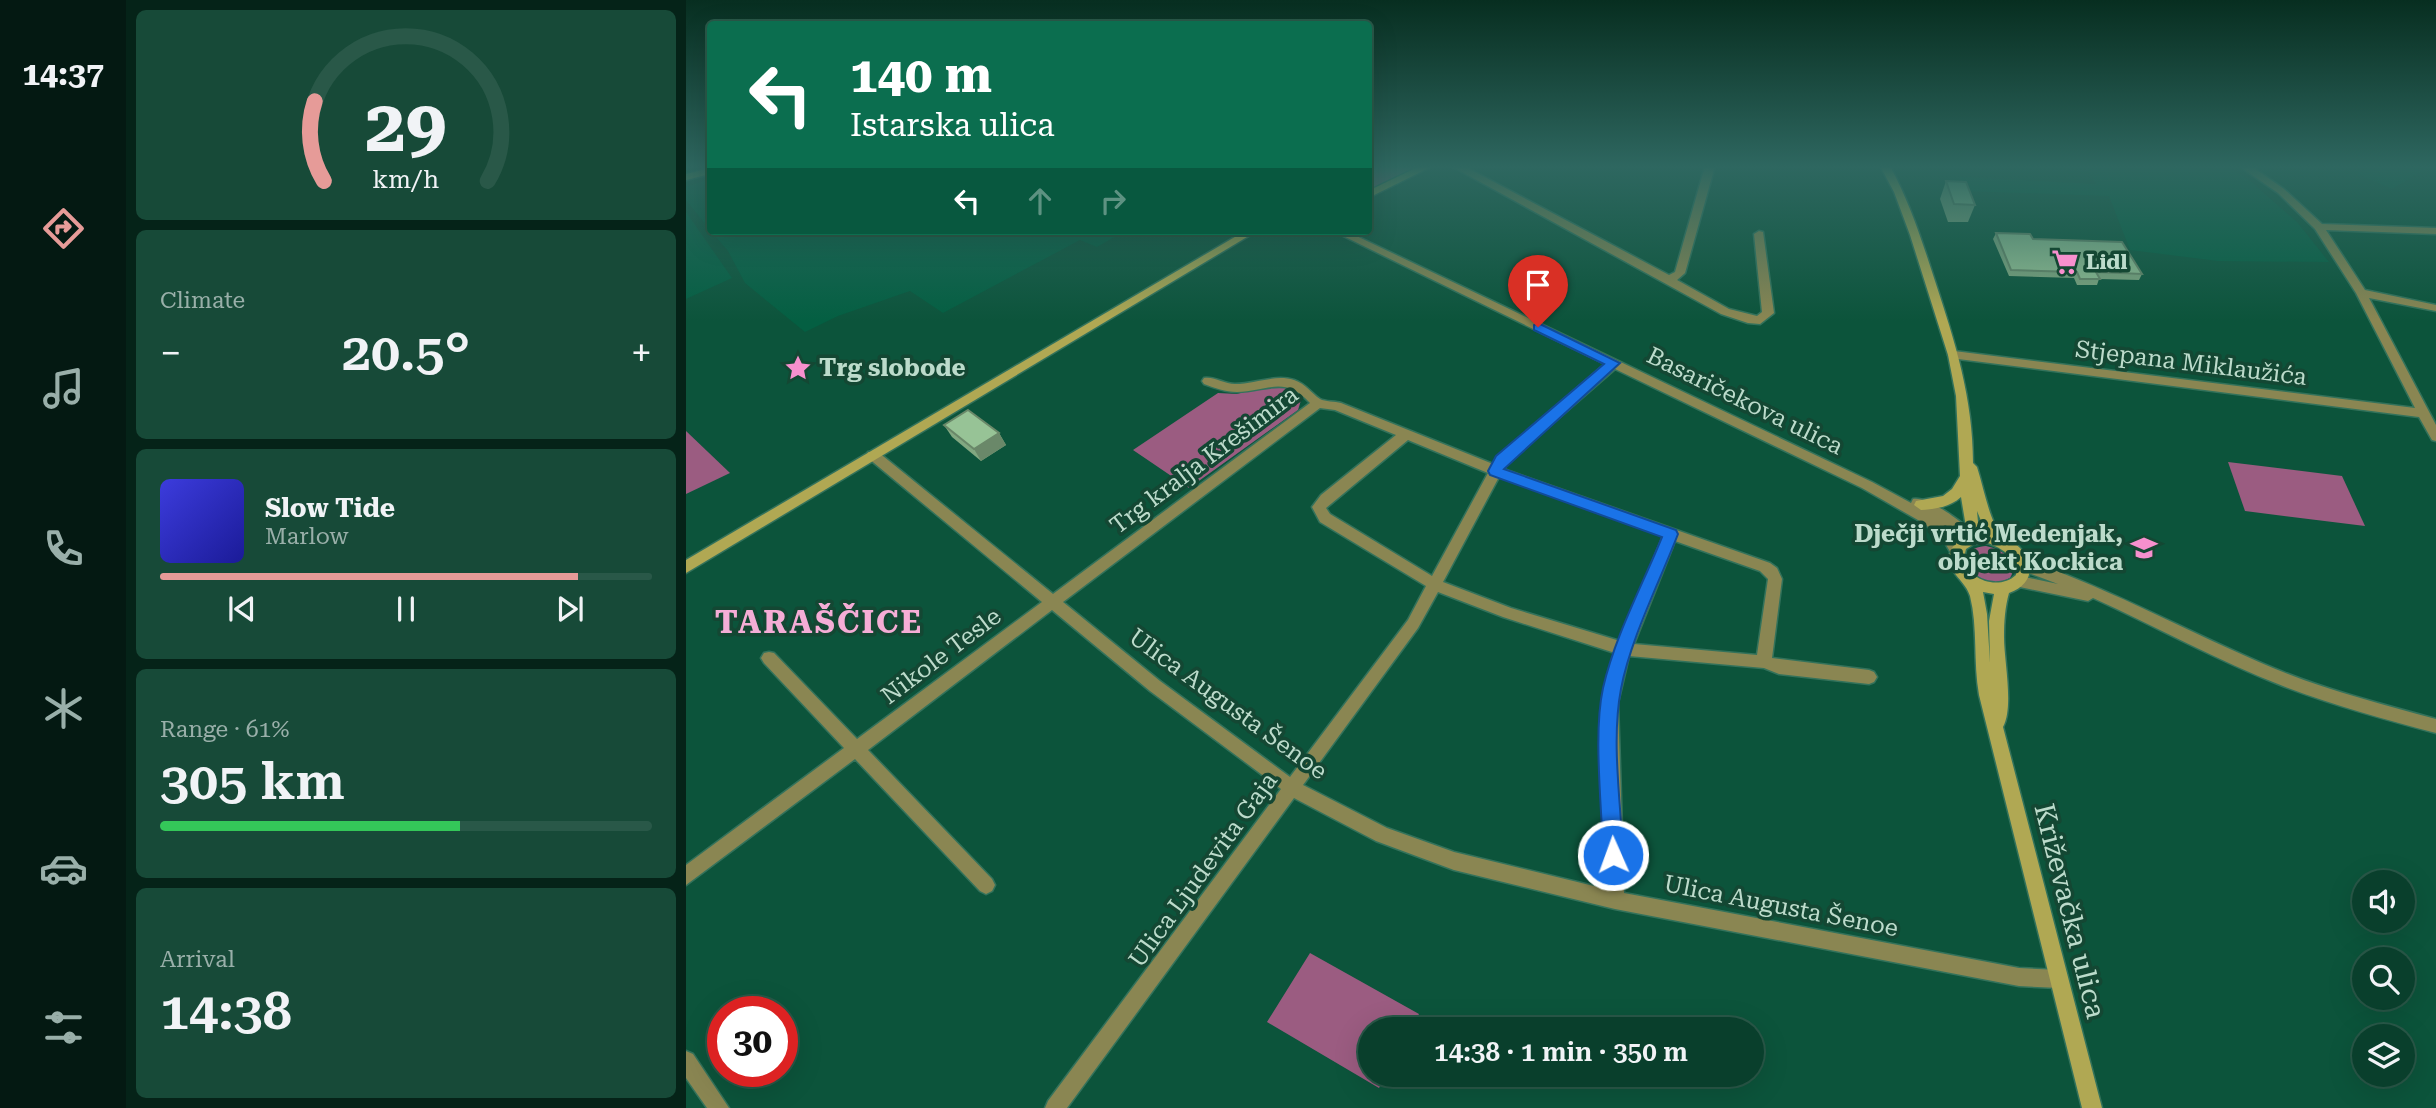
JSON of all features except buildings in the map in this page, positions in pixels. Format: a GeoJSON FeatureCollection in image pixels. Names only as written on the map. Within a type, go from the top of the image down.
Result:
{"type":"FeatureCollection","features":[{"type":"Feature","properties":{"kind":"main road"},"geometry":{"type":"LineString","coordinates":[[1909,218],[1954,355],[1962,396],[1966,475],[1973,527],[1970,539],[1957,551],[1958,566],[1971,580],[1990,588],[2003,589],[2020,582],[2023,565],[2014,551],[1997,541],[1970,539]]}},
{"type":"Feature","properties":{"kind":"main road"},"geometry":{"type":"LineString","coordinates":[[686,567],[1245,235]]}},
{"type":"Feature","properties":{"kind":"main road"},"geometry":{"type":"LineString","coordinates":[[1967,456],[1987,523],[1997,541]]}},
{"type":"Feature","properties":{"kind":"main road"},"geometry":{"type":"LineString","coordinates":[[1921,505],[1952,499],[1959,492],[1966,475]]}},
{"type":"Feature","properties":{"kind":"main road","name":"Križevačka ulica"},"geometry":{"type":"LineString","coordinates":[[1971,580],[1980,604],[1982,669],[1987,694],[2092,1108]]}},
{"type":"Feature","properties":{"kind":"main road","name":"Križevačka ulica"},"geometry":{"type":"LineString","coordinates":[[1997,727],[2001,700],[1997,609],[2003,589]]}},
{"type":"Feature","properties":{"kind":"street"},"geometry":{"type":"LineString","coordinates":[[1553,218],[1731,314],[1744,319],[1760,320],[1768,313],[1759,234]]}},
{"type":"Feature","properties":{"kind":"street"},"geometry":{"type":"LineString","coordinates":[[1670,280],[1680,273],[1696,218]]}},
{"type":"Feature","properties":{"kind":"street"},"geometry":{"type":"LineString","coordinates":[[2309,218],[2319,227],[2361,293],[2436,437]]}},
{"type":"Feature","properties":{"kind":"street"},"geometry":{"type":"LineString","coordinates":[[2319,227],[2436,230]]}},
{"type":"Feature","properties":{"kind":"street","name":"Basaričekova ulica"},"geometry":{"type":"LineString","coordinates":[[1346,235],[1867,485],[1934,523],[1952,541],[1957,551]]}},
{"type":"Feature","properties":{"kind":"street"},"geometry":{"type":"LineString","coordinates":[[2361,293],[2436,308]]}},
{"type":"Feature","properties":{"kind":"street","name":"Stjepana Miklaužića"},"geometry":{"type":"LineString","coordinates":[[1954,355],[2423,413]]}},
{"type":"Feature","properties":{"kind":"street","name":"Ulica Ljudevita Gaja"},"geometry":{"type":"LineString","coordinates":[[1055,1108],[1413,624],[1502,460],[1614,363]]}},
{"type":"Feature","properties":{"kind":"street","name":"Trg kralja Krešimira"},"geometry":{"type":"LineString","coordinates":[[1054,601],[1318,404],[1309,391],[1286,380],[1230,388],[1219,387],[1208,381]]}},
{"type":"Feature","properties":{"kind":"street"},"geometry":{"type":"LineString","coordinates":[[1318,404],[1337,406],[1496,471],[1765,567],[1772,572],[1774,588],[1764,662]]}},
{"type":"Feature","properties":{"kind":"street"},"geometry":{"type":"LineString","coordinates":[[1405,435],[1325,498],[1319,507],[1321,514],[1336,525],[1434,584],[1508,613],[1624,649],[1764,662],[1779,667],[1869,677]]}},
{"type":"Feature","properties":{"kind":"street","name":"Ulica Augusta Šenoe"},"geometry":{"type":"LineString","coordinates":[[873,455],[1155,686],[1292,788],[1415,848],[1494,873],[1615,900],[2019,977],[2059,979]]}},
{"type":"Feature","properties":{"kind":"street","name":"Basaričekova ulica"},"geometry":{"type":"LineString","coordinates":[[1867,485],[1897,493],[1921,505],[1950,521],[1970,539]]}},
{"type":"Feature","properties":{"kind":"street"},"geometry":{"type":"LineString","coordinates":[[1615,900],[1608,720],[1612,688],[1624,649],[1671,534]]}},
{"type":"Feature","properties":{"kind":"street"},"geometry":{"type":"LineString","coordinates":[[2023,565],[2068,579],[2107,600],[2270,674],[2436,726]]}},
{"type":"Feature","properties":{"kind":"street"},"geometry":{"type":"LineString","coordinates":[[2020,582],[2107,600]]}},
{"type":"Feature","properties":{"kind":"street","name":"Nikole Tesle"},"geometry":{"type":"LineString","coordinates":[[686,876],[1054,601]]}},
{"type":"Feature","properties":{"kind":"street"},"geometry":{"type":"LineString","coordinates":[[769,658],[986,885]]}},
{"type":"Feature","properties":{"kind":"street"},"geometry":{"type":"LineString","coordinates":[[686,1061],[719,1108]]}},
{"type":"Feature","properties":{"kind":"shaded area"},"geometry":{"type":"Polygon","coordinates":[[[686,218],[690,218],[732,278],[686,299],[686,218]]]}},
{"type":"Feature","properties":{"kind":"shaded area"},"geometry":{"type":"Polygon","coordinates":[[[2117,218],[2292,218],[2329,262],[2218,261],[2130,250],[2117,218]]]}},
{"type":"Feature","properties":{"kind":"shaded area"},"geometry":{"type":"Polygon","coordinates":[[[714,235],[1118,235],[1097,247],[1080,240],[943,313],[910,291],[838,316],[805,332],[745,283],[728,251],[714,235]]]}},
{"type":"Feature","properties":{"kind":"shaded area"},"geometry":{"type":"Polygon","coordinates":[[[1285,385],[1296,390],[1302,397],[1298,410],[1189,488],[1133,450],[1218,393],[1237,394],[1265,386],[1285,385]]]}},
{"type":"Feature","properties":{"kind":"shaded area"},"geometry":{"type":"Polygon","coordinates":[[[686,431],[730,473],[686,494],[686,431]]]}},
{"type":"Feature","properties":{"kind":"shaded area"},"geometry":{"type":"Polygon","coordinates":[[[2228,462],[2342,476],[2365,526],[2245,511],[2228,462]]]}},
{"type":"Feature","properties":{"kind":"shaded area"},"geometry":{"type":"Polygon","coordinates":[[[1986,546],[2008,556],[2013,566],[2010,578],[1999,582],[1988,581],[1969,569],[1969,552],[1986,546]]]}},
{"type":"Feature","properties":{"kind":"shaded area"},"geometry":{"type":"Polygon","coordinates":[[[1310,953],[1419,1014],[1417,1017],[1358,1017],[1358,1076],[1267,1022],[1310,953]]]}},
{"type":"Feature","properties":{"kind":"place","name":"Lidl"},"geometry":{"type":"Point","coordinates":[2065,262]}},
{"type":"Feature","properties":{"kind":"place","name":"Trg slobode"},"geometry":{"type":"Point","coordinates":[798,368]}},
{"type":"Feature","properties":{"kind":"place","name":"Dječji vrtić Medenjak, objekt Kockica"},"geometry":{"type":"Point","coordinates":[2144,548]}},
{"type":"Feature","properties":{"kind":"district","name":"TARAŠČICE"},"geometry":{"type":"Point","coordinates":[819,622]}},
{"type":"Feature","properties":{"kind":"route"},"geometry":{"type":"LineString","coordinates":[[1538,327],[1614,363],[1552,414],[1502,460],[1496,471],[1671,534],[1620,659],[1612,688],[1608,720],[1613,855]]}}]}
